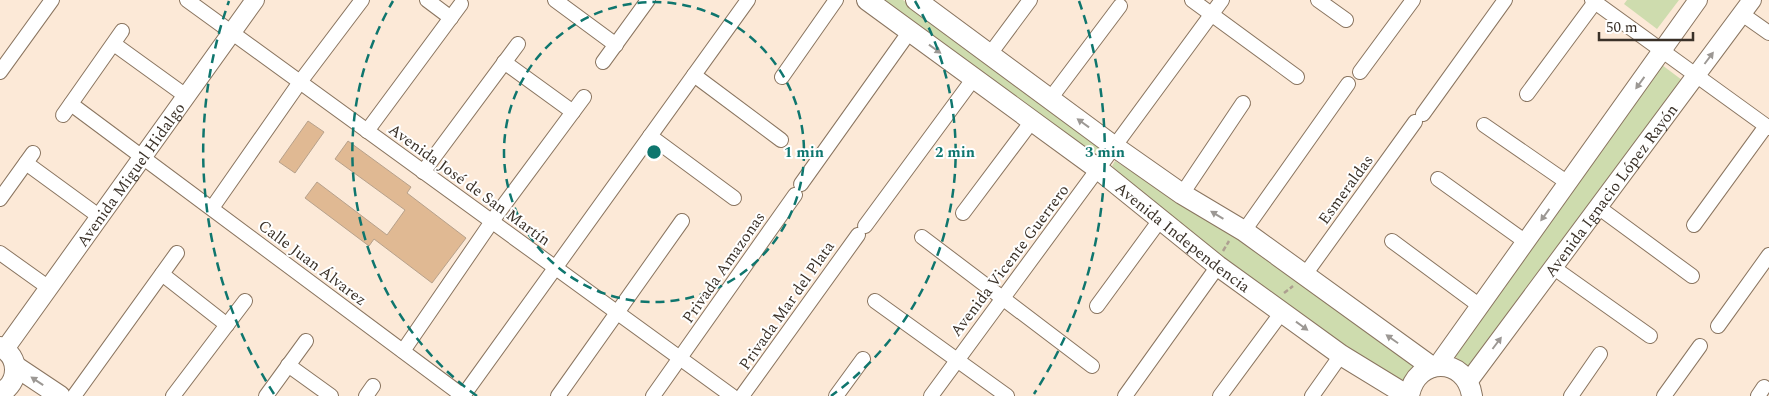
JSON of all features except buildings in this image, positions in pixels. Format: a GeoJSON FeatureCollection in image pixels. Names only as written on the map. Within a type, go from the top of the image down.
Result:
{"type":"FeatureCollection","features":[{"type":"Feature","properties":{"kind":"main road","name":"Avenida Independencia"},"geometry":{"type":"LineString","coordinates":[[867,0],[1098,169],[1217,264],[1341,355],[1408,396]]}},
{"type":"Feature","properties":{"kind":"main road","name":"Avenida Independencia"},"geometry":{"type":"LineString","coordinates":[[929,4],[990,54],[1115,147],[1182,194],[1241,229],[1305,277],[1434,366],[1449,367],[1460,373],[1470,389]]}},
{"type":"Feature","properties":{"kind":"main road"},"geometry":{"type":"LineString","coordinates":[[0,393],[10,385],[15,376],[7,354]]}},
{"type":"Feature","properties":{"kind":"main road"},"geometry":{"type":"LineString","coordinates":[[7,354],[60,396]]}},
{"type":"Feature","properties":{"kind":"main road"},"geometry":{"type":"LineString","coordinates":[[1408,396],[1416,378],[1434,366]]}},
{"type":"Feature","properties":{"kind":"street"},"geometry":{"type":"LineString","coordinates":[[0,72],[52,0]]}},
{"type":"Feature","properties":{"kind":"street","name":"Avenida José de San Martín"},"geometry":{"type":"LineString","coordinates":[[187,0],[732,396]]}},
{"type":"Feature","properties":{"kind":"street","name":"Avenida Miguel Hidalgo"},"geometry":{"type":"LineString","coordinates":[[7,354],[49,288],[255,0]]}},
{"type":"Feature","properties":{"kind":"street"},"geometry":{"type":"LineString","coordinates":[[212,208],[300,82],[362,0]]}},
{"type":"Feature","properties":{"kind":"street"},"geometry":{"type":"LineString","coordinates":[[427,0],[451,18]]}},
{"type":"Feature","properties":{"kind":"street"},"geometry":{"type":"LineString","coordinates":[[603,62],[648,0]]}},
{"type":"Feature","properties":{"kind":"street"},"geometry":{"type":"LineString","coordinates":[[463,396],[748,0]]}},
{"type":"Feature","properties":{"kind":"street"},"geometry":{"type":"LineString","coordinates":[[782,77],[836,0]]}},
{"type":"Feature","properties":{"kind":"street"},"geometry":{"type":"LineString","coordinates":[[990,54],[1030,0]]}},
{"type":"Feature","properties":{"kind":"street"},"geometry":{"type":"LineString","coordinates":[[1192,0],[1297,77]]}},
{"type":"Feature","properties":{"kind":"street","name":"Avenida Vicente Guerrero"},"geometry":{"type":"LineString","coordinates":[[931,396],[1222,0]]}},
{"type":"Feature","properties":{"kind":"street"},"geometry":{"type":"LineString","coordinates":[[1318,0],[1346,20]]}},
{"type":"Feature","properties":{"kind":"street"},"geometry":{"type":"LineString","coordinates":[[1360,72],[1413,0]]}},
{"type":"Feature","properties":{"kind":"street","name":"Esmeraldas"},"geometry":{"type":"LineString","coordinates":[[1305,277],[1505,0]]}},
{"type":"Feature","properties":{"kind":"street"},"geometry":{"type":"LineString","coordinates":[[1434,366],[1480,306],[1698,0]]}},
{"type":"Feature","properties":{"kind":"street"},"geometry":{"type":"LineString","coordinates":[[1527,94],[1593,1],[1767,127],[1694,225]]}},
{"type":"Feature","properties":{"kind":"street"},"geometry":{"type":"LineString","coordinates":[[552,3],[616,45]]}},
{"type":"Feature","properties":{"kind":"street"},"geometry":{"type":"LineString","coordinates":[[367,131],[461,4]]}},
{"type":"Feature","properties":{"kind":"street"},"geometry":{"type":"LineString","coordinates":[[1050,99],[1120,6]]}},
{"type":"Feature","properties":{"kind":"street"},"geometry":{"type":"LineString","coordinates":[[1747,7],[1769,33]]}},
{"type":"Feature","properties":{"kind":"street","name":"Avenida Ignacio López Rayón"},"geometry":{"type":"LineString","coordinates":[[1470,389],[1598,207],[1747,7]]}},
{"type":"Feature","properties":{"kind":"street","name":"Privada Amazonas"},"geometry":{"type":"LineString","coordinates":[[653,396],[910,31]]}},
{"type":"Feature","properties":{"kind":"street"},"geometry":{"type":"LineString","coordinates":[[122,32],[114,44],[186,96]]}},
{"type":"Feature","properties":{"kind":"street","name":"Calle Juan Álvarez"},"geometry":{"type":"LineString","coordinates":[[114,44],[67,109],[143,157],[463,396]]}},
{"type":"Feature","properties":{"kind":"street"},"geometry":{"type":"LineString","coordinates":[[423,172],[518,44]]}},
{"type":"Feature","properties":{"kind":"street"},"geometry":{"type":"LineString","coordinates":[[504,62],[573,112]]}},
{"type":"Feature","properties":{"kind":"street"},"geometry":{"type":"LineString","coordinates":[[694,75],[781,140]]}},
{"type":"Feature","properties":{"kind":"street","name":"Privada Mar del Plata"},"geometry":{"type":"LineString","coordinates":[[742,396],[861,230],[974,78]]}},
{"type":"Feature","properties":{"kind":"street"},"geometry":{"type":"LineString","coordinates":[[1241,229],[1348,84]]}},
{"type":"Feature","properties":{"kind":"street"},"geometry":{"type":"LineString","coordinates":[[403,351],[492,222],[584,97]]}},
{"type":"Feature","properties":{"kind":"street"},"geometry":{"type":"LineString","coordinates":[[1182,194],[1243,103]]}},
{"type":"Feature","properties":{"kind":"street"},"geometry":{"type":"LineString","coordinates":[[963,213],[1032,120]]}},
{"type":"Feature","properties":{"kind":"street"},"geometry":{"type":"LineString","coordinates":[[1484,125],[1568,183]]}},
{"type":"Feature","properties":{"kind":"street"},"geometry":{"type":"LineString","coordinates":[[650,136],[734,198]]}},
{"type":"Feature","properties":{"kind":"street"},"geometry":{"type":"LineString","coordinates":[[0,199],[29,158],[100,217]]}},
{"type":"Feature","properties":{"kind":"street"},"geometry":{"type":"LineString","coordinates":[[1438,179],[1526,242]]}},
{"type":"Feature","properties":{"kind":"street"},"geometry":{"type":"LineString","coordinates":[[1598,207],[1692,276]]}},
{"type":"Feature","properties":{"kind":"street"},"geometry":{"type":"LineString","coordinates":[[1097,306],[1160,220]]}},
{"type":"Feature","properties":{"kind":"street"},"geometry":{"type":"LineString","coordinates":[[558,396],[682,221]]}},
{"type":"Feature","properties":{"kind":"street"},"geometry":{"type":"LineString","coordinates":[[922,237],[1092,366]]}},
{"type":"Feature","properties":{"kind":"street"},"geometry":{"type":"LineString","coordinates":[[1392,241],[1480,306]]}},
{"type":"Feature","properties":{"kind":"street"},"geometry":{"type":"LineString","coordinates":[[0,252],[49,288]]}},
{"type":"Feature","properties":{"kind":"street"},"geometry":{"type":"LineString","coordinates":[[74,396],[177,253]]}},
{"type":"Feature","properties":{"kind":"street"},"geometry":{"type":"LineString","coordinates":[[1718,326],[1769,255]]}},
{"type":"Feature","properties":{"kind":"street"},"geometry":{"type":"LineString","coordinates":[[1125,396],[1217,264]]}},
{"type":"Feature","properties":{"kind":"street"},"geometry":{"type":"LineString","coordinates":[[1554,268],[1650,336]]}},
{"type":"Feature","properties":{"kind":"street"},"geometry":{"type":"LineString","coordinates":[[162,274],[227,324]]}},
{"type":"Feature","properties":{"kind":"street"},"geometry":{"type":"LineString","coordinates":[[174,396],[245,301]]}},
{"type":"Feature","properties":{"kind":"street"},"geometry":{"type":"LineString","coordinates":[[875,301],[1007,396]]}},
{"type":"Feature","properties":{"kind":"street"},"geometry":{"type":"LineString","coordinates":[[1220,396],[1280,310]]}},
{"type":"Feature","properties":{"kind":"street"},"geometry":{"type":"LineString","coordinates":[[266,396],[306,340]]}},
{"type":"Feature","properties":{"kind":"street"},"geometry":{"type":"LineString","coordinates":[[1664,396],[1700,346]]}},
{"type":"Feature","properties":{"kind":"street"},"geometry":{"type":"LineString","coordinates":[[1571,396],[1600,354]]}},
{"type":"Feature","properties":{"kind":"street"},"geometry":{"type":"LineString","coordinates":[[1312,396],[1341,355]]}},
{"type":"Feature","properties":{"kind":"street"},"geometry":{"type":"LineString","coordinates":[[836,396],[862,359]]}},
{"type":"Feature","properties":{"kind":"street"},"geometry":{"type":"LineString","coordinates":[[288,365],[331,396]]}},
{"type":"Feature","properties":{"kind":"path"},"geometry":{"type":"LineString","coordinates":[[1217,264],[1241,229]]}},
{"type":"Feature","properties":{"kind":"path"},"geometry":{"type":"LineString","coordinates":[[1280,310],[1286,291],[1305,277]]}},
{"type":"Feature","properties":{"kind":"green space"},"geometry":{"type":"Polygon","coordinates":[[[878,0],[903,0],[1102,145],[1093,154],[878,0]]]}},
{"type":"Feature","properties":{"kind":"green space"},"geometry":{"type":"Polygon","coordinates":[[[1627,0],[1679,0],[1657,29],[1624,4],[1627,0]]]}},
{"type":"Feature","properties":{"kind":"green space"},"geometry":{"type":"Polygon","coordinates":[[[1662,65],[1682,80],[1470,368],[1454,356],[1662,65]]]}},
{"type":"Feature","properties":{"kind":"green space"},"geometry":{"type":"Polygon","coordinates":[[[1115,161],[1228,229],[1417,366],[1400,384],[1224,262],[1163,214],[1112,166],[1115,161]]]}}]}
